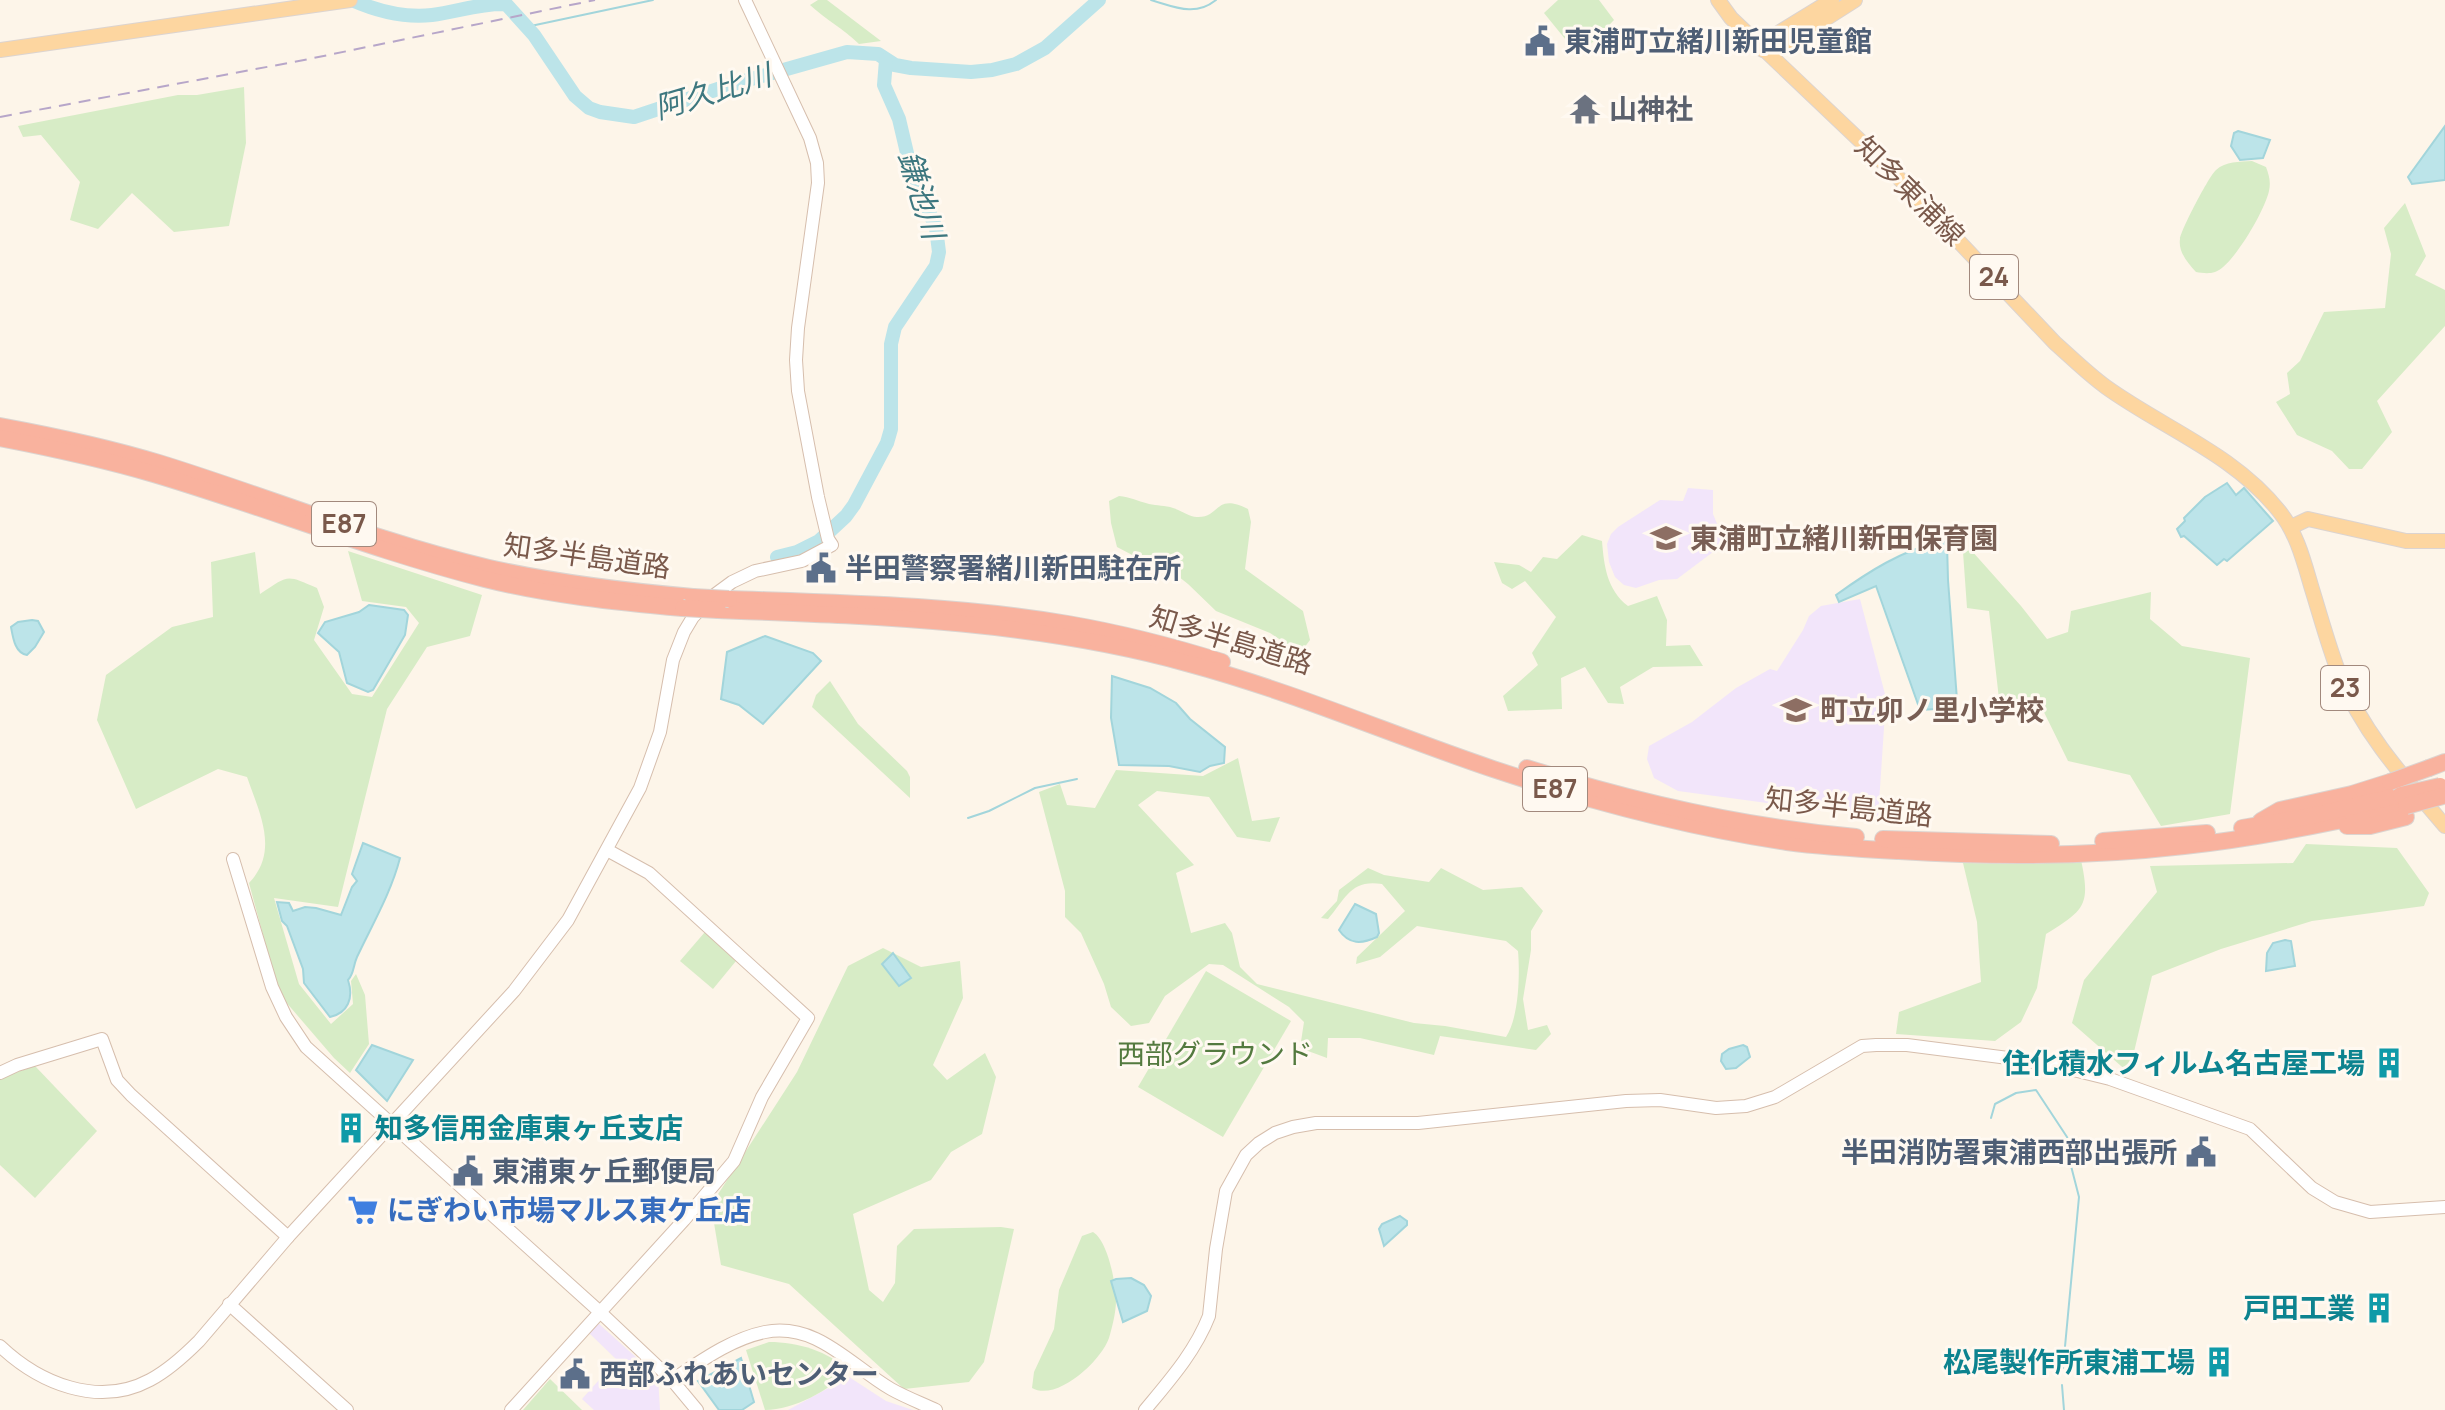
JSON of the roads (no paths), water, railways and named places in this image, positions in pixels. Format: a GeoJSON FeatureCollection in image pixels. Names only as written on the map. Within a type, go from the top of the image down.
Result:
{"type":"FeatureCollection","features":[{"type":"Feature","properties":{"kind":"highway","name":"知多半島道路"},"geometry":{"type":"LineString","coordinates":[[0,426],[78,441],[157,463],[418,549],[489,568],[688,603]]}},
{"type":"Feature","properties":{"kind":"highway","name":"知多半島道路"},"geometry":{"type":"LineString","coordinates":[[0,438],[75,453],[154,474],[419,561],[488,580],[611,602],[724,605],[954,622],[1066,636],[1137,650],[1295,696],[1566,793],[1644,814],[1791,842],[1924,853],[2065,855],[2187,846],[2314,827],[2444,794]]}},
{"type":"Feature","properties":{"kind":"highway","name":"知多半島道路"},"geometry":{"type":"LineString","coordinates":[[724,605],[954,610],[1068,624],[1138,639],[1249,670],[1495,759],[1568,781],[1646,802],[1792,831],[1924,841],[2064,844],[2188,835],[2311,816],[2405,806]]}},
{"type":"Feature","properties":{"kind":"highway"},"geometry":{"type":"LineString","coordinates":[[2253,826],[2280,810],[2338,798],[2437,765]]}},
{"type":"Feature","properties":{"kind":"main road","name":"知多東浦線"},"geometry":{"type":"LineString","coordinates":[[1718,0],[1763,50],[1893,172],[2055,343],[2106,387],[2232,465],[2266,495],[2291,527]]}},
{"type":"Feature","properties":{"kind":"main road"},"geometry":{"type":"LineString","coordinates":[[1832,0],[1767,40],[1763,50],[1775,51],[1855,0]]}},
{"type":"Feature","properties":{"kind":"main road"},"geometry":{"type":"LineString","coordinates":[[0,50],[345,1]]}},
{"type":"Feature","properties":{"kind":"main road"},"geometry":{"type":"LineString","coordinates":[[2291,527],[2308,519],[2406,541],[2445,541]]}},
{"type":"Feature","properties":{"kind":"main road","name":"23"},"geometry":{"type":"LineString","coordinates":[[2291,527],[2347,693],[2376,741],[2445,826]]}},
{"type":"Feature","properties":{"kind":"street"},"geometry":{"type":"LineString","coordinates":[[2,1352],[36,1375],[72,1389],[103,1391],[148,1382],[173,1366],[199,1341],[288,1237],[535,965],[568,920],[640,788],[656,748],[668,700],[673,660],[693,617],[732,582],[755,571],[811,558],[832,545],[827,535],[798,391],[796,360],[818,183],[817,166],[810,138],[745,0]]}},
{"type":"Feature","properties":{"kind":"street"},"geometry":{"type":"LineString","coordinates":[[511,1410],[734,1161],[762,1097],[808,1018],[649,873],[607,850]]}},
{"type":"Feature","properties":{"kind":"street"},"geometry":{"type":"LineString","coordinates":[[233,859],[272,987],[286,1017],[306,1047],[600,1312],[672,1380],[697,1410]]}},
{"type":"Feature","properties":{"kind":"street"},"geometry":{"type":"LineString","coordinates":[[0,1073],[102,1039],[117,1080],[131,1095],[288,1237]]}},
{"type":"Feature","properties":{"kind":"street"},"geometry":{"type":"LineString","coordinates":[[1145,1410],[1175,1374],[1203,1332],[1209,1316],[1222,1208],[1232,1177],[1246,1155],[1259,1143],[1275,1133],[1307,1124],[1418,1123],[1643,1100],[1716,1108],[1746,1106],[1775,1097],[1862,1046],[1907,1045],[2057,1066],[2110,1079],[2199,1109],[2250,1129],[2312,1188],[2335,1202],[2370,1212],[2445,1207]]}},
{"type":"Feature","properties":{"kind":"street"},"geometry":{"type":"LineString","coordinates":[[229,1304],[347,1410]]}},
{"type":"Feature","properties":{"kind":"street"},"geometry":{"type":"LineString","coordinates":[[672,1380],[726,1346],[764,1332],[782,1331],[804,1334],[832,1347],[890,1388],[936,1410]]}},
{"type":"Feature","properties":{"kind":"water"},"geometry":{"type":"Polygon","coordinates":[[[2445,126],[2445,180],[2412,184],[2408,177],[2445,126]]]}},
{"type":"Feature","properties":{"kind":"water"},"geometry":{"type":"Polygon","coordinates":[[[2238,131],[2270,140],[2263,158],[2240,160],[2231,146],[2234,133],[2238,131]]]}},
{"type":"Feature","properties":{"kind":"water"},"geometry":{"type":"Polygon","coordinates":[[[2227,483],[2236,495],[2244,488],[2273,521],[2227,561],[2224,559],[2217,565],[2184,536],[2181,537],[2177,529],[2205,497],[2227,483]]]}},
{"type":"Feature","properties":{"kind":"water"},"geometry":{"type":"Polygon","coordinates":[[[1942,541],[1947,543],[1957,700],[1941,704],[1936,709],[1920,710],[1876,586],[1839,602],[1836,595],[1886,563],[1942,541]]]}},
{"type":"Feature","properties":{"kind":"water"},"geometry":{"type":"Polygon","coordinates":[[[369,605],[404,610],[408,615],[405,635],[373,690],[368,692],[347,683],[339,652],[318,633],[325,622],[359,612],[369,605]]]}},
{"type":"Feature","properties":{"kind":"water"},"geometry":{"type":"Polygon","coordinates":[[[38,621],[44,632],[27,655],[17,648],[11,627],[18,622],[38,621]]]}},
{"type":"Feature","properties":{"kind":"water"},"geometry":{"type":"Polygon","coordinates":[[[765,636],[813,653],[821,661],[763,724],[739,705],[721,699],[727,652],[765,636]]]}},
{"type":"Feature","properties":{"kind":"water"},"geometry":{"type":"Polygon","coordinates":[[[1112,676],[1150,688],[1176,703],[1190,719],[1225,747],[1224,763],[1200,772],[1169,766],[1119,765],[1111,718],[1112,676]]]}},
{"type":"Feature","properties":{"kind":"water"},"geometry":{"type":"Polygon","coordinates":[[[363,843],[400,858],[348,980],[348,1004],[330,1017],[304,983],[303,969],[277,902],[289,903],[293,911],[305,907],[341,915],[357,881],[352,874],[363,843]]]}},
{"type":"Feature","properties":{"kind":"water"},"geometry":{"type":"Polygon","coordinates":[[[1355,904],[1376,914],[1377,937],[1356,942],[1339,930],[1355,904]]]}},
{"type":"Feature","properties":{"kind":"water"},"geometry":{"type":"Polygon","coordinates":[[[2291,941],[2295,966],[2266,971],[2267,953],[2273,943],[2291,941]]]}},
{"type":"Feature","properties":{"kind":"water"},"geometry":{"type":"Polygon","coordinates":[[[893,953],[911,978],[899,986],[882,964],[893,953]]]}},
{"type":"Feature","properties":{"kind":"water"},"geometry":{"type":"Polygon","coordinates":[[[372,1045],[413,1060],[387,1101],[356,1070],[372,1045]]]}},
{"type":"Feature","properties":{"kind":"water"},"geometry":{"type":"Polygon","coordinates":[[[1743,1045],[1747,1047],[1750,1057],[1736,1068],[1726,1069],[1721,1061],[1722,1054],[1743,1045]]]}},
{"type":"Feature","properties":{"kind":"water"},"geometry":{"type":"Polygon","coordinates":[[[1400,1216],[1407,1221],[1407,1225],[1384,1246],[1379,1229],[1382,1224],[1400,1216]]]}},
{"type":"Feature","properties":{"kind":"water"},"geometry":{"type":"Polygon","coordinates":[[[1131,1278],[1144,1285],[1151,1296],[1147,1311],[1123,1322],[1111,1281],[1131,1278]]]}},
{"type":"Feature","properties":{"kind":"water"},"geometry":{"type":"Polygon","coordinates":[[[741,1358],[754,1402],[742,1410],[719,1410],[698,1381],[741,1358]]]}},
{"type":"Feature","properties":{"kind":"waterway","name":"阿久比川"},"geometry":{"type":"LineString","coordinates":[[352,0],[381,10],[412,15],[506,4],[534,35],[575,96],[589,108],[600,112],[634,117],[730,85],[847,52],[878,54],[895,65],[911,68],[971,72],[1016,64],[1045,48],[1099,0]]}},
{"type":"Feature","properties":{"kind":"waterway"},"geometry":{"type":"LineString","coordinates":[[526,27],[653,0]]}},
{"type":"Feature","properties":{"kind":"waterway"},"geometry":{"type":"LineString","coordinates":[[1151,0],[1193,9],[1216,0]]}},
{"type":"Feature","properties":{"kind":"waterway","name":"鎌池川"},"geometry":{"type":"LineString","coordinates":[[777,557],[797,552],[819,541],[854,505],[887,443],[891,429],[891,344],[895,327],[936,266],[939,252],[936,228],[911,170],[899,119],[884,85],[886,60]]}},
{"type":"Feature","properties":{"kind":"waterway"},"geometry":{"type":"LineString","coordinates":[[968,818],[1035,788],[1077,779]]}},
{"type":"Feature","properties":{"kind":"waterway"},"geometry":{"type":"LineString","coordinates":[[1991,1118],[1995,1104],[2016,1093],[2036,1090],[2070,1145],[2070,1162],[2079,1197],[2063,1368]]}},
{"type":"Feature","properties":{"kind":"waterway"},"geometry":{"type":"LineString","coordinates":[[2062,1385],[2064,1410]]}},
{"type":"Feature","properties":{"kind":"railway"},"geometry":{"type":"LineString","coordinates":[[0,117],[304,60],[595,0]]}},
{"type":"Feature","properties":{"kind":"place","name":"東浦町立緒川新田児童館"},"geometry":{"type":"Point","coordinates":[1540,41]}},
{"type":"Feature","properties":{"kind":"place","name":"山神社"},"geometry":{"type":"Point","coordinates":[1585,109]}},
{"type":"Feature","properties":{"kind":"place","name":"東浦町立緒川新田保育園"},"geometry":{"type":"Point","coordinates":[1666,538]}},
{"type":"Feature","properties":{"kind":"place","name":"半田警察署緒川新田駐在所"},"geometry":{"type":"Point","coordinates":[821,568]}},
{"type":"Feature","properties":{"kind":"place","name":"町立卯ノ里小学校"},"geometry":{"type":"Point","coordinates":[1796,710]}},
{"type":"Feature","properties":{"kind":"place","name":"住化積水フィルム名古屋工場"},"geometry":{"type":"Point","coordinates":[2389,1063]}},
{"type":"Feature","properties":{"kind":"place","name":"知多信用金庫東ヶ丘支店"},"geometry":{"type":"Point","coordinates":[351,1128]}},
{"type":"Feature","properties":{"kind":"place","name":"半田消防署東浦西部出張所"},"geometry":{"type":"Point","coordinates":[2201,1152]}},
{"type":"Feature","properties":{"kind":"place","name":"東浦東ヶ丘郵便局"},"geometry":{"type":"Point","coordinates":[468,1171]}},
{"type":"Feature","properties":{"kind":"place","name":"にぎわい市場マルス東ケ丘店"},"geometry":{"type":"Point","coordinates":[363,1210]}},
{"type":"Feature","properties":{"kind":"place","name":"戸田工業"},"geometry":{"type":"Point","coordinates":[2379,1308]}},
{"type":"Feature","properties":{"kind":"place","name":"松尾製作所東浦工場"},"geometry":{"type":"Point","coordinates":[2219,1362]}},
{"type":"Feature","properties":{"kind":"place","name":"西部ふれあいセンター"},"geometry":{"type":"Point","coordinates":[575,1374]}},
{"type":"Feature","properties":{"kind":"park label","name":"西部グラウンド"},"geometry":{"type":"Point","coordinates":[1215,1054]}}]}
